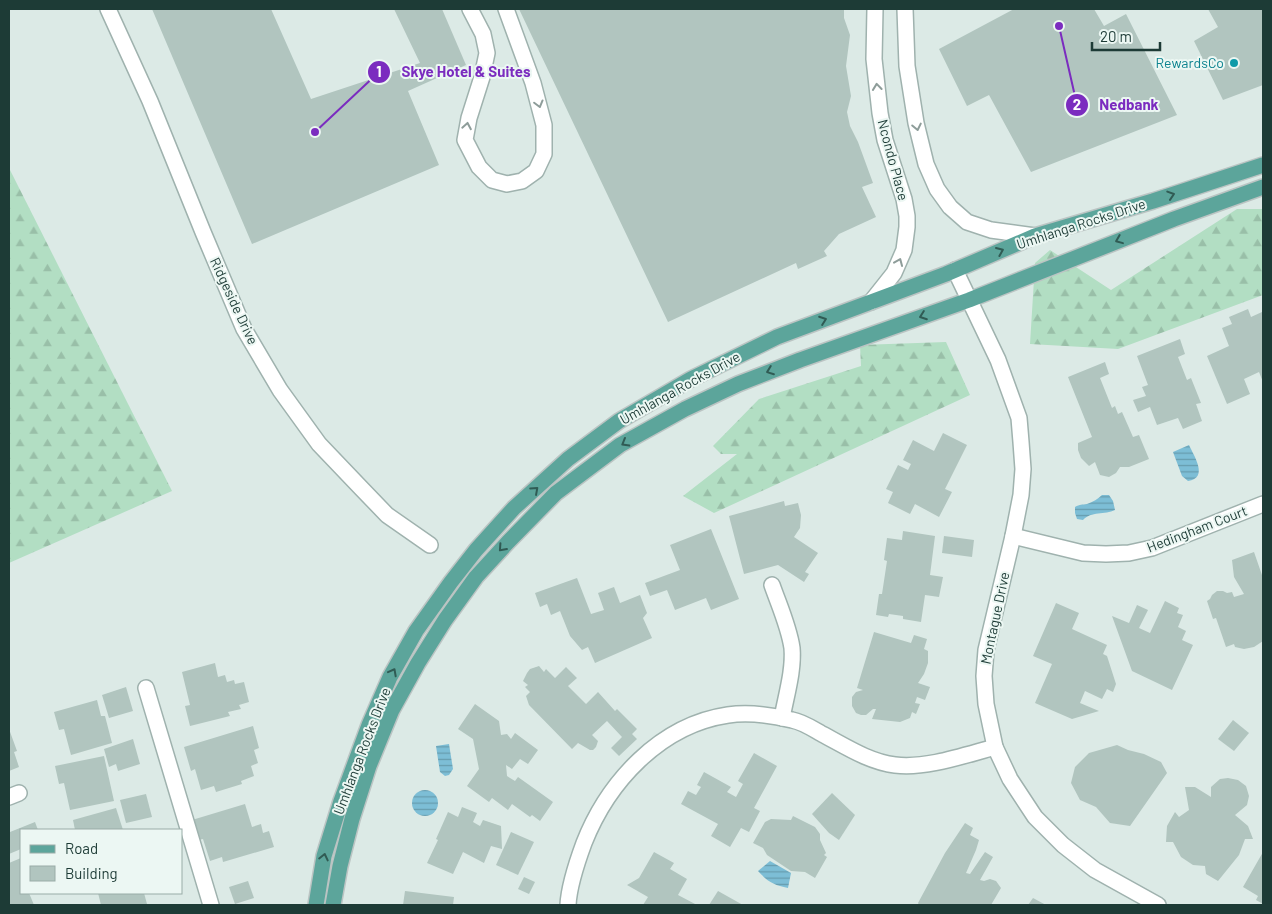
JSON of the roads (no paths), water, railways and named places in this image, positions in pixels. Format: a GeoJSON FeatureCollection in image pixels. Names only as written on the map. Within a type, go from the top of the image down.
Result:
{"type":"FeatureCollection","features":[{"type":"Feature","properties":{"kind":"main road","name":"Umhlanga Rocks Drive"},"geometry":{"type":"LineString","coordinates":[[316,905],[324,856],[341,801],[369,725],[390,677],[416,631],[482,543],[514,508],[568,459],[619,421],[691,379],[777,337],[955,270],[1035,236],[1263,165]]}},
{"type":"Feature","properties":{"kind":"main road","name":"Umhlanga Rocks Drive"},"geometry":{"type":"LineString","coordinates":[[333,905],[340,866],[352,819],[369,766],[392,710],[445,620],[476,577],[556,493],[620,446],[685,409],[747,380],[969,300],[1174,219],[1263,187]]}},
{"type":"Feature","properties":{"kind":"street","name":"Ridgeside Drive"},"geometry":{"type":"LineString","coordinates":[[108,9],[150,101],[244,330],[280,390],[319,444],[388,515],[430,545]]}},
{"type":"Feature","properties":{"kind":"street"},"geometry":{"type":"LineString","coordinates":[[470,9],[483,34],[487,53],[482,78],[468,118],[465,140],[479,167],[492,180],[507,184],[522,181],[536,171],[544,154],[544,125],[533,83],[506,9]]}},
{"type":"Feature","properties":{"kind":"street","name":"Ncondo Place"},"geometry":{"type":"LineString","coordinates":[[871,302],[894,273],[904,250],[907,227],[904,199],[885,140],[880,113],[874,59],[875,9]]}},
{"type":"Feature","properties":{"kind":"street"},"geometry":{"type":"LineString","coordinates":[[905,9],[907,66],[916,123],[926,164],[937,189],[950,207],[967,222],[991,230],[1035,236]]}},
{"type":"Feature","properties":{"kind":"street","name":"Montague Drive"},"geometry":{"type":"LineString","coordinates":[[955,270],[998,360],[1019,418],[1023,469],[1021,495],[986,650],[984,676],[986,704],[995,747],[1010,779],[1034,817],[1063,845],[1095,870],[1158,905]]}},
{"type":"Feature","properties":{"kind":"street","name":"Hedingham Court"},"geometry":{"type":"LineString","coordinates":[[1013,536],[1083,552],[1129,553],[1152,548],[1263,504]]}},
{"type":"Feature","properties":{"kind":"street"},"geometry":{"type":"LineString","coordinates":[[772,585],[792,648],[792,662],[782,718]]}},
{"type":"Feature","properties":{"kind":"street"},"geometry":{"type":"LineString","coordinates":[[146,688],[211,905]]}},
{"type":"Feature","properties":{"kind":"street"},"geometry":{"type":"LineString","coordinates":[[568,905],[576,866],[590,830],[598,812],[617,784],[643,757],[663,740],[690,726],[712,718],[739,714],[762,715],[794,720],[870,759],[909,766],[928,764],[995,747]]}},
{"type":"Feature","properties":{"kind":"water"},"geometry":{"type":"Polygon","coordinates":[[[1189,445],[1199,471],[1198,476],[1188,481],[1182,476],[1173,452],[1189,445]]]}},
{"type":"Feature","properties":{"kind":"water"},"geometry":{"type":"Polygon","coordinates":[[[1102,495],[1109,495],[1115,510],[1090,515],[1083,520],[1077,519],[1075,507],[1087,504],[1102,495]]]}},
{"type":"Feature","properties":{"kind":"water"},"geometry":{"type":"Polygon","coordinates":[[[449,744],[453,769],[449,775],[445,776],[440,772],[436,746],[449,744]]]}},
{"type":"Feature","properties":{"kind":"water"},"geometry":{"type":"Polygon","coordinates":[[[425,790],[434,794],[438,803],[434,812],[425,816],[416,812],[412,803],[416,794],[425,790]]]}},
{"type":"Feature","properties":{"kind":"water"},"geometry":{"type":"Polygon","coordinates":[[[770,861],[791,873],[788,888],[771,883],[758,871],[770,861]]]}},
{"type":"Feature","properties":{"kind":"place","name":"Nedbank"},"geometry":{"type":"Point","coordinates":[1059,26]}},
{"type":"Feature","properties":{"kind":"place","name":"RewardsCo"},"geometry":{"type":"Point","coordinates":[1234,63]}},
{"type":"Feature","properties":{"kind":"place","name":"Skye Hotel & Suites"},"geometry":{"type":"Point","coordinates":[315,132]}}]}
